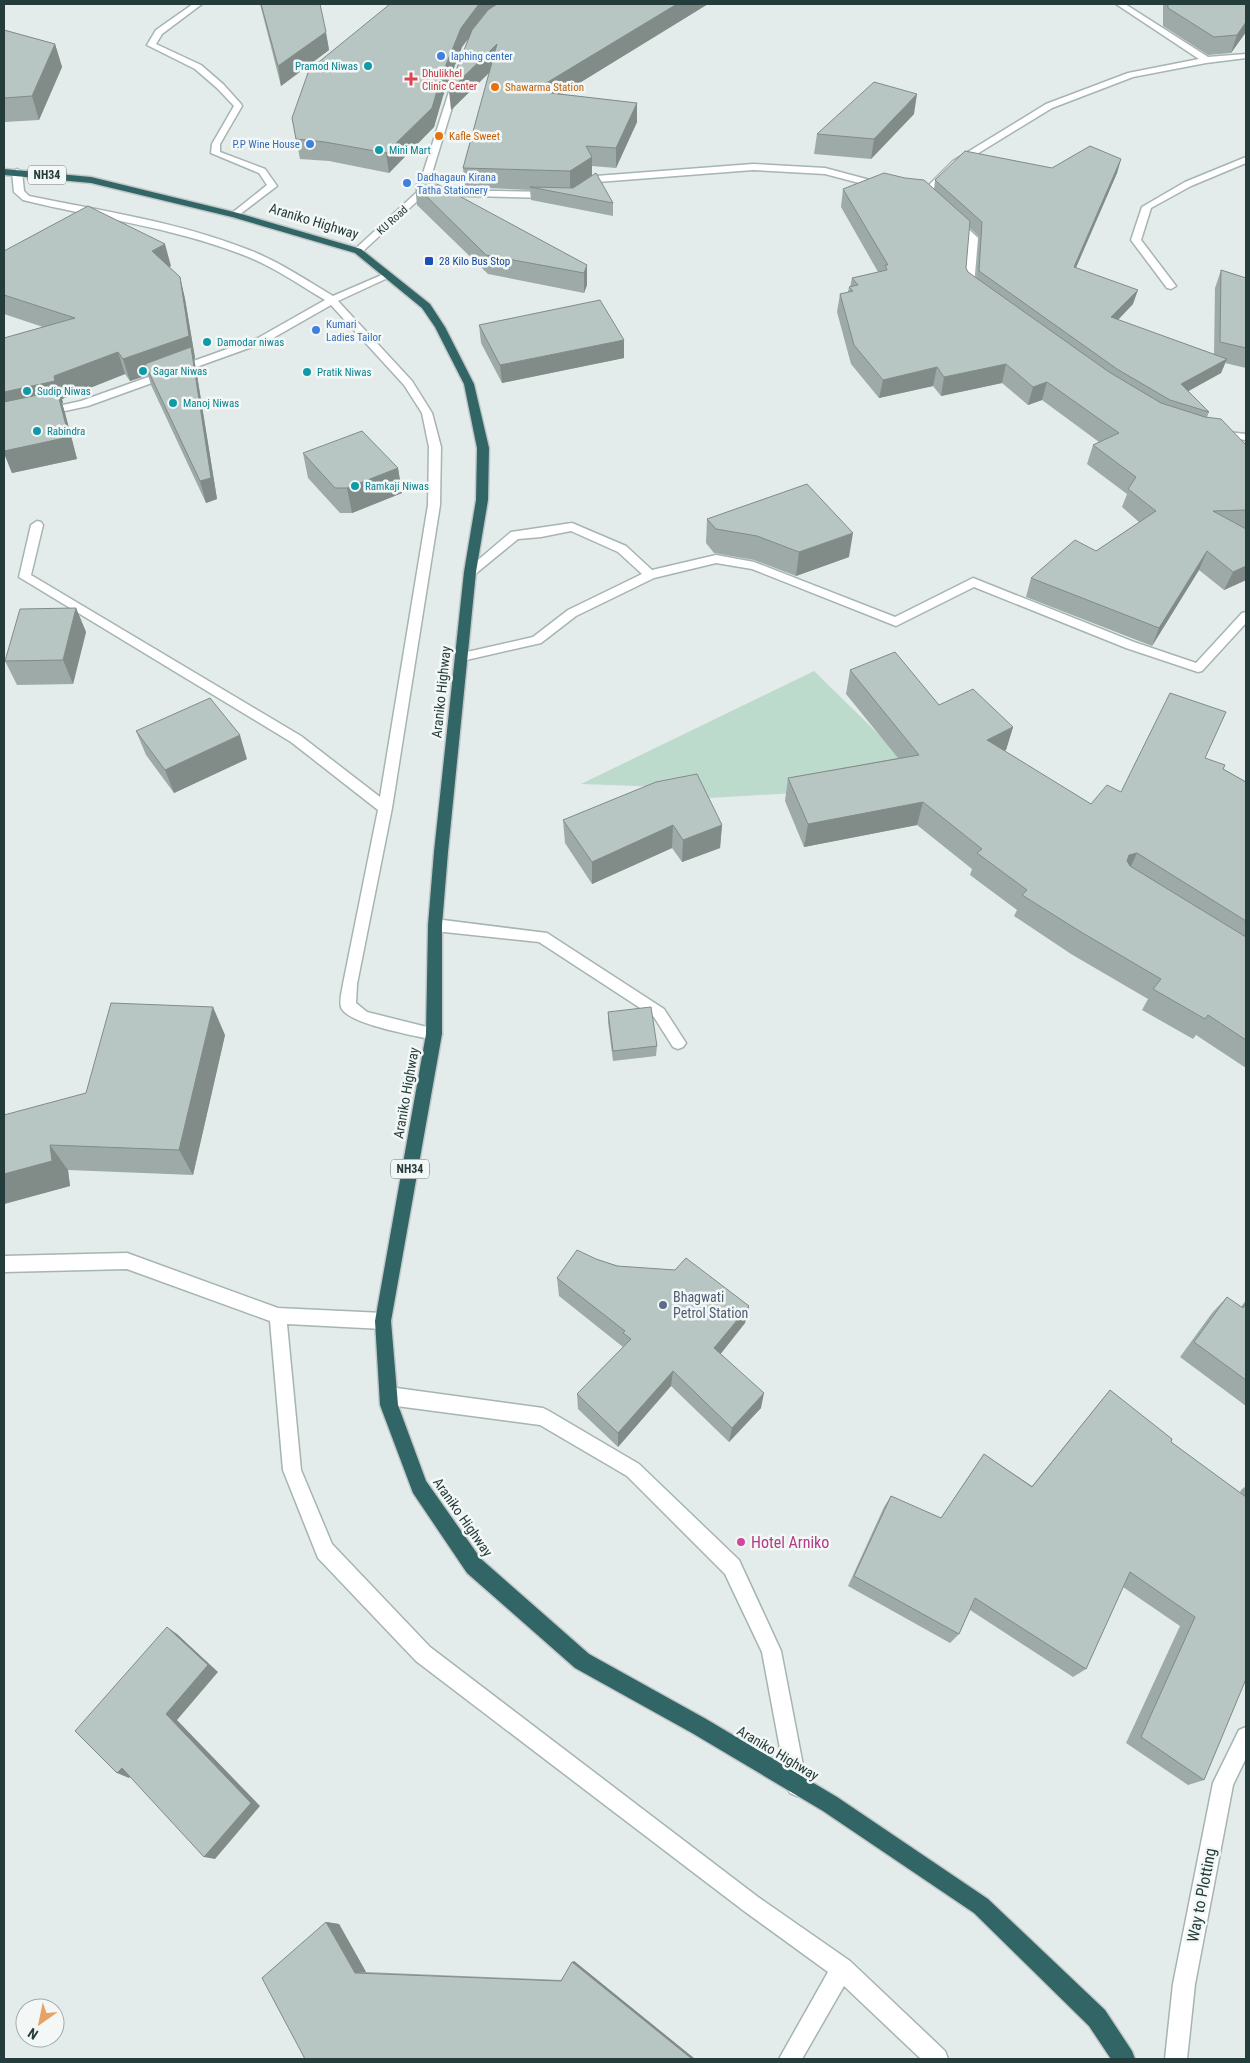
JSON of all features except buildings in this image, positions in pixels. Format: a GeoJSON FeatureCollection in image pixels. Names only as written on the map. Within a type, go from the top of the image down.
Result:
{"type":"FeatureCollection","features":[{"type":"Feature","properties":{"kind":"highway","name":"Araniko Highway"},"geometry":{"type":"LineString","coordinates":[[4,172],[91,180],[235,214],[358,251],[426,306],[440,327],[469,384],[484,448],[482,500],[470,572],[441,852],[435,925],[434,1034],[383,1321],[389,1405],[419,1487],[474,1566],[582,1661],[700,1726],[797,1786],[830,1804],[981,1906],[1097,2018],[1124,2059]]}},
{"type":"Feature","properties":{"kind":"street"},"geometry":{"type":"LineString","coordinates":[[198,4],[159,32],[151,45],[198,68],[220,86],[238,106],[216,144],[215,153],[262,171],[272,186],[235,214]]}},
{"type":"Feature","properties":{"kind":"street"},"geometry":{"type":"LineString","coordinates":[[1120,4],[1206,60]]}},
{"type":"Feature","properties":{"kind":"street"},"geometry":{"type":"LineString","coordinates":[[925,194],[956,163],[1049,106],[1131,75],[1206,60],[1246,56]]}},
{"type":"Feature","properties":{"kind":"street","name":"KU Road"},"geometry":{"type":"LineString","coordinates":[[358,251],[390,224],[421,192],[449,96],[459,72]]}},
{"type":"Feature","properties":{"kind":"street"},"geometry":{"type":"LineString","coordinates":[[1171,286],[1136,240],[1147,207],[1188,184],[1246,160]]}},
{"type":"Feature","properties":{"kind":"street"},"geometry":{"type":"LineString","coordinates":[[421,192],[568,196],[596,179],[753,167],[824,172],[898,191],[925,194],[936,202]]}},
{"type":"Feature","properties":{"kind":"street"},"geometry":{"type":"LineString","coordinates":[[17,172],[19,192],[26,198],[170,228],[246,252],[291,275],[332,300],[408,383],[427,413],[435,447],[434,505],[385,808],[350,984],[348,1006],[363,1017],[434,1034]]}},
{"type":"Feature","properties":{"kind":"street"},"geometry":{"type":"LineString","coordinates":[[948,214],[973,238],[969,287],[985,298]]}},
{"type":"Feature","properties":{"kind":"street"},"geometry":{"type":"LineString","coordinates":[[4,420],[84,404],[262,340],[332,300],[387,276]]}},
{"type":"Feature","properties":{"kind":"street"},"geometry":{"type":"LineString","coordinates":[[1209,432],[1246,438]]}},
{"type":"Feature","properties":{"kind":"street"},"geometry":{"type":"LineString","coordinates":[[37,525],[24,577],[296,740],[385,808]]}},
{"type":"Feature","properties":{"kind":"street"},"geometry":{"type":"LineString","coordinates":[[470,572],[515,535],[541,533],[572,527],[622,549],[650,575]]}},
{"type":"Feature","properties":{"kind":"street"},"geometry":{"type":"LineString","coordinates":[[462,657],[537,640],[572,613],[650,575],[716,559],[754,566],[896,622],[974,582],[1130,645],[1198,668],[1246,616]]}},
{"type":"Feature","properties":{"kind":"street"},"geometry":{"type":"LineString","coordinates":[[435,925],[542,937],[659,1013],[678,1043]]}},
{"type":"Feature","properties":{"kind":"street"},"geometry":{"type":"LineString","coordinates":[[4,1264],[127,1261],[278,1316],[383,1321]]}},
{"type":"Feature","properties":{"kind":"street"},"geometry":{"type":"LineString","coordinates":[[278,1316],[292,1470],[325,1550],[423,1654],[751,1904],[842,1969],[937,2059]]}},
{"type":"Feature","properties":{"kind":"street"},"geometry":{"type":"LineString","coordinates":[[389,1396],[543,1417],[633,1470],[732,1567],[771,1651],[797,1786]]}},
{"type":"Feature","properties":{"kind":"street","name":"Way to Plotting"},"geometry":{"type":"LineString","coordinates":[[1176,2059],[1184,1984],[1223,1783],[1246,1737]]}},
{"type":"Feature","properties":{"kind":"street"},"geometry":{"type":"LineString","coordinates":[[790,2059],[842,1969]]}},
{"type":"Feature","properties":{"kind":"green space"},"geometry":{"type":"Polygon","coordinates":[[[814,671],[911,766],[813,792],[692,799],[664,787],[581,784],[814,671]]]}},
{"type":"Feature","properties":{"kind":"place","name":"laphing center"},"geometry":{"type":"Point","coordinates":[441,56]}},
{"type":"Feature","properties":{"kind":"place","name":"Pramod Niwas"},"geometry":{"type":"Point","coordinates":[368,66]}},
{"type":"Feature","properties":{"kind":"place","name":"Dhulikhel Clinic Center"},"geometry":{"type":"Point","coordinates":[411,79]}},
{"type":"Feature","properties":{"kind":"place","name":"Shawarma Station"},"geometry":{"type":"Point","coordinates":[495,87]}},
{"type":"Feature","properties":{"kind":"place","name":"Kafle Sweet"},"geometry":{"type":"Point","coordinates":[439,136]}},
{"type":"Feature","properties":{"kind":"place","name":"P.P Wine House"},"geometry":{"type":"Point","coordinates":[310,144]}},
{"type":"Feature","properties":{"kind":"place","name":"Mini Mart"},"geometry":{"type":"Point","coordinates":[379,150]}},
{"type":"Feature","properties":{"kind":"place","name":"Dadhagaun Kirana Tatha Stationery"},"geometry":{"type":"Point","coordinates":[407,183]}},
{"type":"Feature","properties":{"kind":"place","name":"28 Kilo Bus Stop"},"geometry":{"type":"Point","coordinates":[429,261]}},
{"type":"Feature","properties":{"kind":"place","name":"Kumari Ladies Tailor"},"geometry":{"type":"Point","coordinates":[316,330]}},
{"type":"Feature","properties":{"kind":"place","name":"Damodar niwas"},"geometry":{"type":"Point","coordinates":[207,342]}},
{"type":"Feature","properties":{"kind":"place","name":"Sagar Niwas"},"geometry":{"type":"Point","coordinates":[143,371]}},
{"type":"Feature","properties":{"kind":"place","name":"Pratik Niwas"},"geometry":{"type":"Point","coordinates":[307,372]}},
{"type":"Feature","properties":{"kind":"place","name":"Sudip Niwas"},"geometry":{"type":"Point","coordinates":[27,391]}},
{"type":"Feature","properties":{"kind":"place","name":"Manoj Niwas"},"geometry":{"type":"Point","coordinates":[173,403]}},
{"type":"Feature","properties":{"kind":"place","name":"Rabindra"},"geometry":{"type":"Point","coordinates":[37,431]}},
{"type":"Feature","properties":{"kind":"place","name":"Ramkaji Niwas"},"geometry":{"type":"Point","coordinates":[355,486]}},
{"type":"Feature","properties":{"kind":"place","name":"Bhagwati Petrol Station"},"geometry":{"type":"Point","coordinates":[663,1305]}},
{"type":"Feature","properties":{"kind":"place","name":"Hotel Arniko"},"geometry":{"type":"Point","coordinates":[741,1542]}}]}
